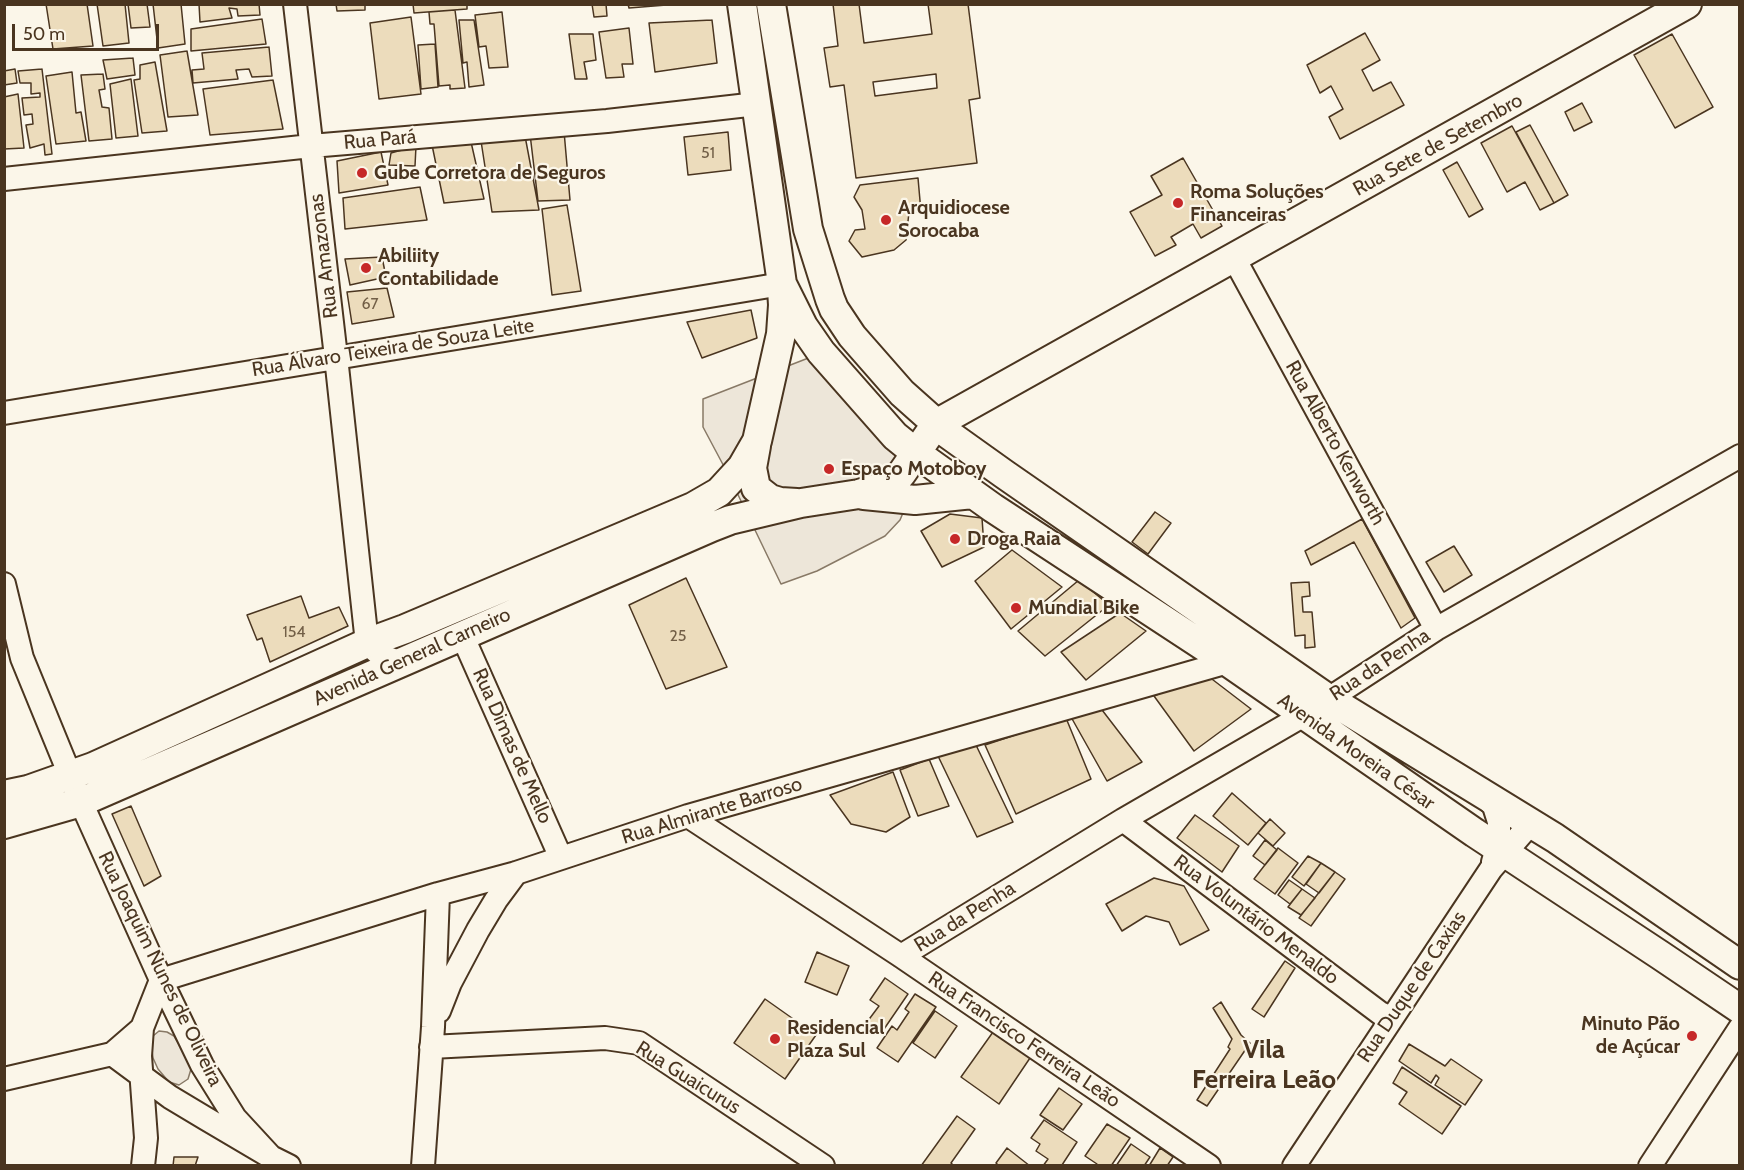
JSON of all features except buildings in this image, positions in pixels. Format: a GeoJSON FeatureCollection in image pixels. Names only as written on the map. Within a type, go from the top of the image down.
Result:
{"type":"FeatureCollection","features":[{"type":"Feature","properties":{"kind":"main road"},"geometry":{"type":"LineString","coordinates":[[741,4],[757,104],[783,305],[781,334],[752,468],[756,488],[770,499],[801,503],[859,494],[882,487],[897,479],[936,424]]}},
{"type":"Feature","properties":{"kind":"main road"},"geometry":{"type":"LineString","coordinates":[[771,4],[808,229],[830,299],[852,336],[902,393]]}},
{"type":"Feature","properties":{"kind":"main road","name":"Rua Sete de Setembro"},"geometry":{"type":"LineString","coordinates":[[936,424],[1687,4]]}},
{"type":"Feature","properties":{"kind":"main road","name":"Avenida Moreira César"},"geometry":{"type":"LineString","coordinates":[[782,284],[803,326],[821,352],[895,436],[916,453],[973,494],[1228,662],[1465,827],[1498,856],[1660,955],[1724,982],[1739,1010]]}},
{"type":"Feature","properties":{"kind":"main road"},"geometry":{"type":"LineString","coordinates":[[773,375],[782,365],[810,353],[846,353],[902,393]]}},
{"type":"Feature","properties":{"kind":"main road","name":"Avenida Moreira César"},"geometry":{"type":"LineString","coordinates":[[902,393],[936,424],[1004,474],[1327,698],[1531,823],[1740,965]]}},
{"type":"Feature","properties":{"kind":"main road","name":"Avenida General Carneiro"},"geometry":{"type":"LineString","coordinates":[[4,795],[71,776],[367,643],[693,507],[726,486],[742,467],[757,441]]}},
{"type":"Feature","properties":{"kind":"main road"},"geometry":{"type":"LineString","coordinates":[[859,494],[915,500],[973,494]]}},
{"type":"Feature","properties":{"kind":"main road","name":"Avenida General Carneiro"},"geometry":{"type":"LineString","coordinates":[[4,824],[81,802],[694,534],[744,517],[801,503]]}},
{"type":"Feature","properties":{"kind":"street","name":"Rua Amazonas"},"geometry":{"type":"LineString","coordinates":[[295,4],[367,643]]}},
{"type":"Feature","properties":{"kind":"street","name":"Rua Pará"},"geometry":{"type":"LineString","coordinates":[[4,179],[311,147],[607,121],[757,104]]}},
{"type":"Feature","properties":{"kind":"street","name":"Rua Alberto Kenworth"},"geometry":{"type":"LineString","coordinates":[[1234,258],[1436,629]]}},
{"type":"Feature","properties":{"kind":"street","name":"Rua Álvaro Teixeira de Souza Leite"},"geometry":{"type":"LineString","coordinates":[[4,413],[782,284]]}},
{"type":"Feature","properties":{"kind":"street","name":"Rua da Penha"},"geometry":{"type":"LineString","coordinates":[[901,956],[1123,820],[1304,715],[1436,629],[1740,456]]}},
{"type":"Feature","properties":{"kind":"street"},"geometry":{"type":"LineString","coordinates":[[4,584],[22,658],[81,802]]}},
{"type":"Feature","properties":{"kind":"street","name":"Rua Dimas de Mello"},"geometry":{"type":"LineString","coordinates":[[462,635],[561,858]]}},
{"type":"Feature","properties":{"kind":"street"},"geometry":{"type":"LineString","coordinates":[[367,643],[380,655],[396,661],[405,660]]}},
{"type":"Feature","properties":{"kind":"street","name":"Rua Almirante Barroso"},"geometry":{"type":"LineString","coordinates":[[161,980],[438,894],[516,873],[688,816],[1228,662]]}},
{"type":"Feature","properties":{"kind":"street"},"geometry":{"type":"LineString","coordinates":[[1484,795],[1494,806],[1500,822],[1498,856]]}},
{"type":"Feature","properties":{"kind":"street","name":"Rua Joaquim Nunes de Oliveira"},"geometry":{"type":"LineString","coordinates":[[81,802],[202,1065],[235,1118],[280,1161]]}},
{"type":"Feature","properties":{"kind":"street","name":"Rua Francisco Ferreira Leão"},"geometry":{"type":"LineString","coordinates":[[688,816],[901,956],[1209,1166]]}},
{"type":"Feature","properties":{"kind":"street","name":"Rua Voluntário Menaldo"},"geometry":{"type":"LineString","coordinates":[[1123,820],[1380,1013],[1391,1018]]}},
{"type":"Feature","properties":{"kind":"street","name":"Rua Duque de Caxias"},"geometry":{"type":"LineString","coordinates":[[1294,1166],[1498,856],[1531,823]]}},
{"type":"Feature","properties":{"kind":"street"},"geometry":{"type":"LineString","coordinates":[[432,1037],[450,983],[496,900],[516,873]]}},
{"type":"Feature","properties":{"kind":"street"},"geometry":{"type":"LineString","coordinates":[[465,887],[473,903],[473,939]]}},
{"type":"Feature","properties":{"kind":"street"},"geometry":{"type":"LineString","coordinates":[[423,1166],[432,1037],[438,894]]}},
{"type":"Feature","properties":{"kind":"street","name":"Rua Almirante Barroso"},"geometry":{"type":"LineString","coordinates":[[173,1004],[173,994],[179,982],[188,973],[200,967]]}},
{"type":"Feature","properties":{"kind":"street"},"geometry":{"type":"LineString","coordinates":[[143,1166],[146,1138],[140,1056],[142,1028],[161,980]]}},
{"type":"Feature","properties":{"kind":"street"},"geometry":{"type":"LineString","coordinates":[[1650,1166],[1739,1010]]}},
{"type":"Feature","properties":{"kind":"street"},"geometry":{"type":"LineString","coordinates":[[4,1079],[112,1054],[148,1024],[165,1024],[176,1027],[189,1037]]}},
{"type":"Feature","properties":{"kind":"street","name":"Rua Guaicurus"},"geometry":{"type":"LineString","coordinates":[[432,1037],[605,1038],[639,1043],[823,1166]]}},
{"type":"Feature","properties":{"kind":"street"},"geometry":{"type":"LineString","coordinates":[[112,1054],[170,1097],[280,1161]]}},
{"type":"Feature","properties":{"kind":"street"},"geometry":{"type":"LineString","coordinates":[[146,1138],[154,1114],[160,1105],[170,1097],[188,1094],[193,1090],[199,1080],[202,1065]]}},
{"type":"Feature","properties":{"kind":"shaded area"},"geometry":{"type":"Polygon","coordinates":[[[811,357],[902,458],[908,501],[900,520],[885,536],[817,571],[781,584],[703,427],[703,399],[811,357]]]}},
{"type":"Feature","properties":{"kind":"shaded area"},"geometry":{"type":"Polygon","coordinates":[[[159,1031],[174,1036],[188,1059],[191,1069],[188,1079],[179,1085],[169,1082],[158,1069],[153,1058],[151,1044],[153,1036],[159,1031]]]}},
{"type":"Feature","properties":{"kind":"place","name":"Gube Corretora de Seguros"},"geometry":{"type":"Point","coordinates":[362,173]}},
{"type":"Feature","properties":{"kind":"place","name":"Roma Soluções Financeiras"},"geometry":{"type":"Point","coordinates":[1178,203]}},
{"type":"Feature","properties":{"kind":"place","name":"Arquidiocese Sorocaba"},"geometry":{"type":"Point","coordinates":[886,220]}},
{"type":"Feature","properties":{"kind":"place","name":"Abiliity Contabilidade"},"geometry":{"type":"Point","coordinates":[366,268]}},
{"type":"Feature","properties":{"kind":"place","name":"Espaço Motoboy"},"geometry":{"type":"Point","coordinates":[829,469]}},
{"type":"Feature","properties":{"kind":"place","name":"Droga Raia"},"geometry":{"type":"Point","coordinates":[955,539]}},
{"type":"Feature","properties":{"kind":"place","name":"Mundial Bike"},"geometry":{"type":"Point","coordinates":[1016,608]}},
{"type":"Feature","properties":{"kind":"place","name":"Minuto Pão de Açúcar"},"geometry":{"type":"Point","coordinates":[1692,1036]}},
{"type":"Feature","properties":{"kind":"place","name":"Residencial Plaza Sul"},"geometry":{"type":"Point","coordinates":[775,1039]}},
{"type":"Feature","properties":{"kind":"district","name":"Vila Ferreira Leão"},"geometry":{"type":"Point","coordinates":[1264,1065]}}]}
